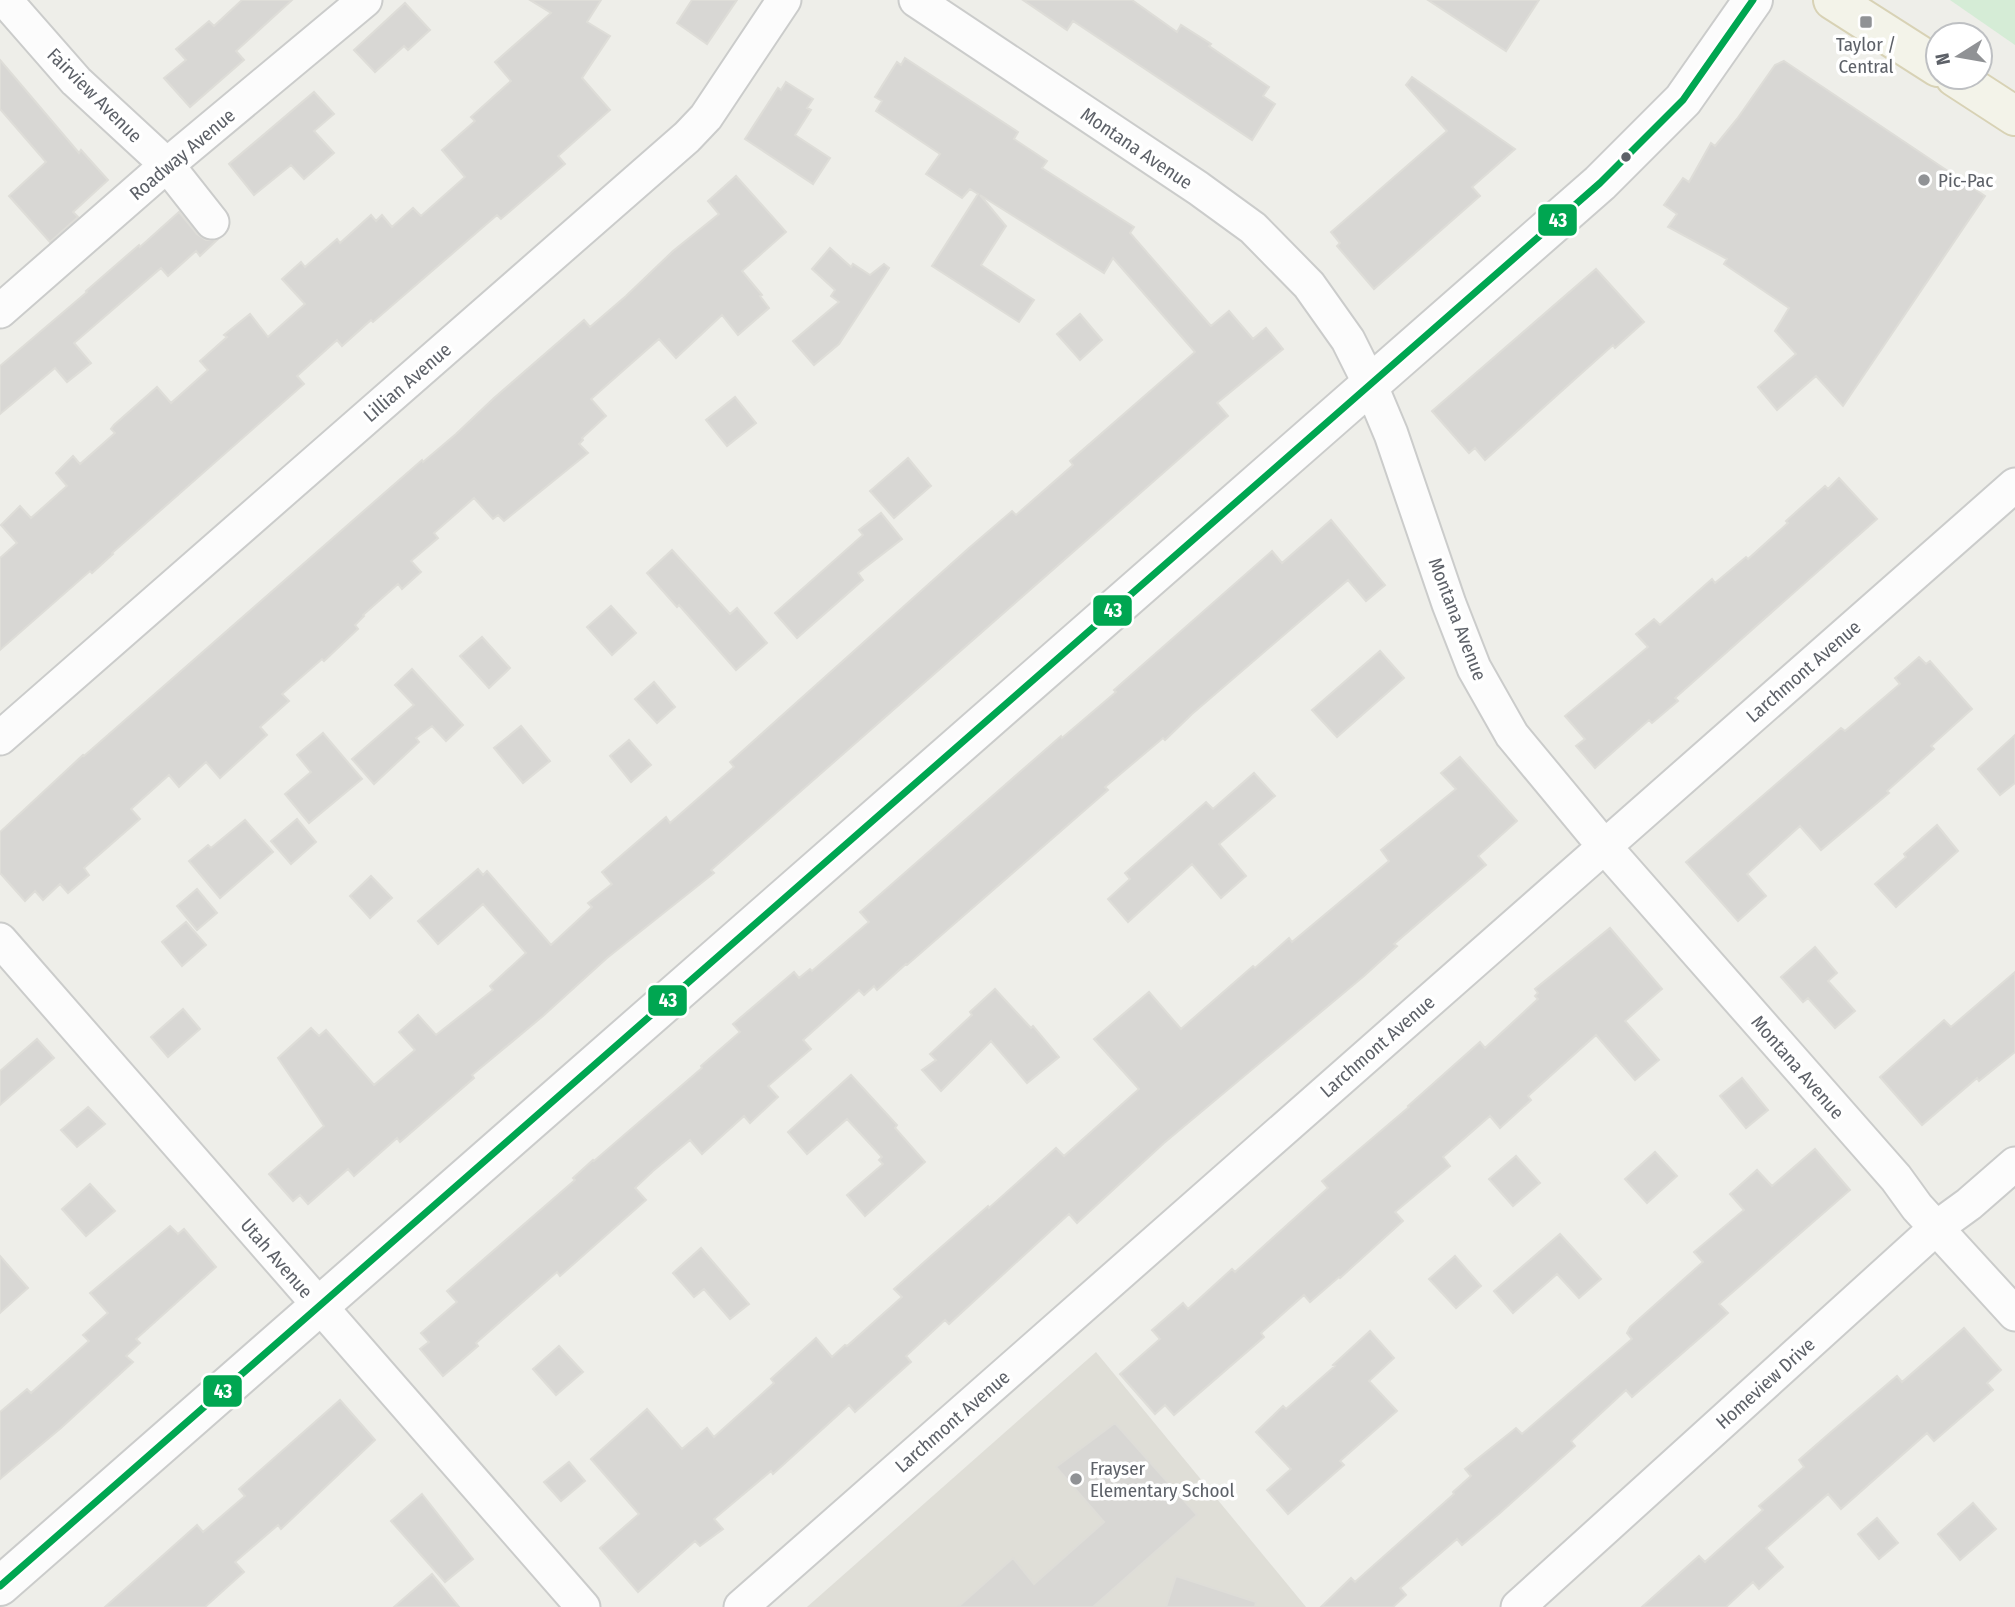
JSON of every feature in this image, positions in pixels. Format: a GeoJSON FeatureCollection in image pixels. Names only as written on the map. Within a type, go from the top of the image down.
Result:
{"type":"FeatureCollection","features":[{"type":"Feature","properties":{"kind":"main road"},"geometry":{"type":"LineString","coordinates":[[1833,0],[1924,57]]}},
{"type":"Feature","properties":{"kind":"main road"},"geometry":{"type":"LineString","coordinates":[[1977,91],[2015,116]]}},
{"type":"Feature","properties":{"kind":"street","name":"Fairview Avenue"},"geometry":{"type":"LineString","coordinates":[[5,0],[76,81],[167,165],[212,222]]}},
{"type":"Feature","properties":{"kind":"street","name":"Roadway Avenue"},"geometry":{"type":"LineString","coordinates":[[0,311],[167,165],[365,0]]}},
{"type":"Feature","properties":{"kind":"street","name":"Lillian Avenue"},"geometry":{"type":"LineString","coordinates":[[0,738],[687,137],[706,117],[784,0]]}},
{"type":"Feature","properties":{"kind":"street","name":"Montana Avenue"},"geometry":{"type":"LineString","coordinates":[[916,0],[1198,188],[1253,228],[1309,285],[1348,340],[1370,384],[1391,434],[1474,668],[1512,735],[1604,846],[1896,1178],[1917,1207],[2015,1314]]}},
{"type":"Feature","properties":{"kind":"street"},"geometry":{"type":"LineString","coordinates":[[0,1586],[1627,159],[1683,100],[1753,0]]}},
{"type":"Feature","properties":{"kind":"street","name":"Larchmont Avenue"},"geometry":{"type":"LineString","coordinates":[[741,1607],[2015,485]]}},
{"type":"Feature","properties":{"kind":"street","name":"Utah Avenue"},"geometry":{"type":"LineString","coordinates":[[0,940],[583,1607]]}},
{"type":"Feature","properties":{"kind":"street","name":"Homeview Drive"},"geometry":{"type":"LineString","coordinates":[[1518,1607],[1936,1228],[1969,1204],[2015,1164]]}},
{"type":"Feature","properties":{"kind":"shaded area","name":"Frayser Elementary School"},"geometry":{"type":"Polygon","coordinates":[[[1096,1352],[1306,1607],[807,1607],[1096,1352]]]}},
{"type":"Feature","properties":{"kind":"green space"},"geometry":{"type":"Polygon","coordinates":[[[1950,0],[2015,0],[2015,45],[1994,30],[1994,21],[1980,21],[1950,0]]]}},
{"type":"Feature","properties":{"kind":"building"},"geometry":{"type":"Polygon","coordinates":[[[242,0],[292,0],[236,51],[244,60],[190,107],[164,78],[186,60],[176,49],[209,21],[214,26],[242,0]]]}},
{"type":"Feature","properties":{"kind":"building"},"geometry":{"type":"Polygon","coordinates":[[[530,0],[601,0],[587,22],[610,36],[582,78],[610,110],[558,156],[565,164],[501,219],[497,215],[342,346],[337,340],[297,376],[304,384],[92,573],[90,571],[0,650],[0,558],[17,543],[1,525],[20,506],[31,518],[67,486],[56,473],[73,456],[80,464],[115,433],[111,429],[114,425],[157,387],[171,403],[208,370],[200,361],[227,337],[224,335],[250,314],[268,337],[305,304],[282,279],[301,262],[305,267],[337,239],[340,243],[371,215],[376,221],[382,215],[392,227],[413,208],[421,216],[465,177],[442,150],[475,121],[471,117],[511,81],[495,62],[551,13],[530,0]]]}},
{"type":"Feature","properties":{"kind":"building"},"geometry":{"type":"Polygon","coordinates":[[[692,0],[737,0],[707,44],[677,23],[692,0]]]}},
{"type":"Feature","properties":{"kind":"building"},"geometry":{"type":"Polygon","coordinates":[[[1023,0],[1132,0],[1177,32],[1181,25],[1211,44],[1209,46],[1269,87],[1263,96],[1275,104],[1252,140],[1073,21],[1067,30],[1023,0]]]}},
{"type":"Feature","properties":{"kind":"building"},"geometry":{"type":"Polygon","coordinates":[[[1428,0],[1539,0],[1506,51],[1428,0]]]}},
{"type":"Feature","properties":{"kind":"building"},"geometry":{"type":"Polygon","coordinates":[[[405,3],[430,30],[408,50],[404,46],[375,72],[354,50],[405,3]]]}},
{"type":"Feature","properties":{"kind":"building"},"geometry":{"type":"Polygon","coordinates":[[[905,58],[1018,132],[1014,139],[1047,161],[1042,168],[1134,227],[1130,233],[1211,326],[1229,311],[1253,339],[1266,328],[1283,349],[1217,403],[1228,416],[711,870],[714,873],[607,958],[472,1075],[474,1078],[400,1142],[397,1138],[354,1176],[348,1169],[308,1204],[300,1195],[293,1201],[269,1174],[324,1126],[278,1058],[311,1028],[319,1036],[326,1030],[374,1085],[415,1050],[399,1032],[418,1015],[436,1035],[493,990],[490,986],[526,953],[483,904],[438,944],[418,921],[478,869],[483,875],[487,871],[551,945],[592,907],[588,903],[612,884],[602,872],[666,817],[670,823],[734,767],[730,762],[969,548],[1012,511],[1016,515],[1073,465],[1070,461],[1195,352],[1113,258],[1104,273],[980,195],[1006,226],[981,265],[1034,300],[1019,322],[932,266],[978,194],[970,189],[962,198],[926,174],[940,154],[876,111],[882,101],[875,97],[897,62],[901,65],[905,58]]]}},
{"type":"Feature","properties":{"kind":"building"},"geometry":{"type":"Polygon","coordinates":[[[0,60],[79,153],[81,150],[108,180],[73,212],[78,217],[50,242],[9,196],[46,162],[0,109],[0,60]]]}},
{"type":"Feature","properties":{"kind":"building"},"geometry":{"type":"Polygon","coordinates":[[[1784,61],[1985,196],[1843,406],[1816,376],[1777,410],[1758,387],[1796,354],[1775,331],[1789,308],[1724,264],[1727,259],[1668,227],[1677,214],[1664,205],[1683,178],[1689,182],[1711,143],[1715,146],[1775,65],[1784,61]]]}},
{"type":"Feature","properties":{"kind":"building"},"geometry":{"type":"Polygon","coordinates":[[[1412,77],[1515,149],[1472,187],[1480,196],[1374,289],[1337,246],[1340,243],[1331,232],[1447,131],[1406,85],[1412,77]]]}},
{"type":"Feature","properties":{"kind":"building"},"geometry":{"type":"Polygon","coordinates":[[[786,82],[813,99],[807,108],[811,110],[795,135],[830,158],[813,184],[745,139],[778,88],[781,90],[786,82]]]}},
{"type":"Feature","properties":{"kind":"building"},"geometry":{"type":"Polygon","coordinates":[[[314,92],[334,114],[314,131],[334,153],[304,179],[291,165],[254,195],[229,164],[314,92]]]}},
{"type":"Feature","properties":{"kind":"building"},"geometry":{"type":"Polygon","coordinates":[[[736,176],[786,232],[742,271],[769,308],[738,335],[722,315],[676,358],[659,339],[591,399],[606,416],[579,444],[588,453],[504,521],[498,515],[493,519],[474,498],[434,533],[438,538],[411,561],[421,572],[402,589],[398,584],[363,615],[355,625],[358,629],[324,661],[322,659],[282,694],[289,701],[260,727],[267,735],[220,778],[206,762],[179,787],[169,775],[131,809],[140,819],[84,868],[89,875],[68,893],[60,884],[43,900],[35,891],[25,901],[0,873],[0,832],[83,755],[422,460],[423,462],[456,434],[584,320],[590,327],[673,251],[719,214],[708,201],[736,176]]]}},
{"type":"Feature","properties":{"kind":"building"},"geometry":{"type":"Polygon","coordinates":[[[179,212],[197,234],[206,240],[217,240],[200,256],[196,251],[168,276],[161,268],[74,343],[91,363],[67,382],[55,368],[0,414],[0,366],[179,212]]]}},
{"type":"Feature","properties":{"kind":"building"},"geometry":{"type":"Polygon","coordinates":[[[830,248],[851,267],[853,264],[870,275],[884,264],[889,268],[839,344],[814,365],[793,341],[839,302],[831,296],[835,290],[812,269],[830,248]]]}},
{"type":"Feature","properties":{"kind":"building"},"geometry":{"type":"Polygon","coordinates":[[[1596,269],[1644,322],[1615,348],[1613,345],[1485,460],[1475,448],[1469,453],[1432,411],[1596,269]]]}},
{"type":"Feature","properties":{"kind":"building"},"geometry":{"type":"Polygon","coordinates":[[[1080,314],[1102,340],[1080,360],[1057,334],[1080,314]]]}},
{"type":"Feature","properties":{"kind":"building"},"geometry":{"type":"Polygon","coordinates":[[[735,397],[756,423],[727,446],[706,420],[735,397]]]}},
{"type":"Feature","properties":{"kind":"building"},"geometry":{"type":"Polygon","coordinates":[[[908,458],[931,486],[894,518],[870,491],[908,458]]]}},
{"type":"Feature","properties":{"kind":"building"},"geometry":{"type":"Polygon","coordinates":[[[1839,478],[1877,519],[1675,698],[1678,701],[1652,723],[1649,720],[1595,768],[1576,746],[1585,739],[1565,716],[1648,647],[1636,634],[1654,619],[1660,625],[1712,579],[1715,583],[1746,557],[1748,559],[1825,486],[1828,489],[1839,478]]]}},
{"type":"Feature","properties":{"kind":"building"},"geometry":{"type":"Polygon","coordinates":[[[881,513],[902,539],[858,573],[863,580],[797,638],[775,613],[863,535],[859,530],[881,513]]]}},
{"type":"Feature","properties":{"kind":"building"},"geometry":{"type":"Polygon","coordinates":[[[1331,520],[1385,585],[1366,601],[1348,580],[1165,740],[1163,738],[1105,787],[1108,790],[907,965],[877,990],[874,986],[864,995],[859,990],[803,1040],[811,1049],[768,1086],[778,1097],[750,1123],[744,1116],[702,1154],[690,1140],[635,1188],[646,1200],[560,1276],[557,1272],[476,1343],[478,1346],[443,1376],[420,1349],[429,1342],[421,1333],[457,1302],[447,1291],[575,1180],[573,1178],[593,1160],[702,1068],[701,1066],[740,1032],[733,1024],[794,972],[799,978],[810,969],[812,971],[869,922],[860,912],[1061,736],[1062,738],[1116,692],[1114,690],[1272,551],[1282,563],[1331,520]]]}},
{"type":"Feature","properties":{"kind":"building"},"geometry":{"type":"Polygon","coordinates":[[[672,550],[730,614],[737,608],[767,643],[736,670],[647,573],[672,550]]]}},
{"type":"Feature","properties":{"kind":"building"},"geometry":{"type":"Polygon","coordinates":[[[611,606],[636,633],[612,655],[587,627],[611,606]]]}},
{"type":"Feature","properties":{"kind":"building"},"geometry":{"type":"Polygon","coordinates":[[[482,637],[510,668],[489,688],[460,656],[482,637]]]}},
{"type":"Feature","properties":{"kind":"building"},"geometry":{"type":"Polygon","coordinates":[[[1380,651],[1404,678],[1337,737],[1312,710],[1380,651]]]}},
{"type":"Feature","properties":{"kind":"building"},"geometry":{"type":"Polygon","coordinates":[[[1919,657],[1926,664],[1930,661],[1972,709],[1931,746],[1934,749],[1887,791],[1889,793],[1821,850],[1800,826],[1747,874],[1766,896],[1738,921],[1686,862],[1841,728],[1845,731],[1900,684],[1895,678],[1919,657]]]}},
{"type":"Feature","properties":{"kind":"building"},"geometry":{"type":"Polygon","coordinates":[[[412,669],[463,725],[446,741],[432,726],[416,738],[419,742],[374,784],[352,759],[414,705],[395,685],[412,669]]]}},
{"type":"Feature","properties":{"kind":"building"},"geometry":{"type":"Polygon","coordinates":[[[654,682],[675,707],[657,723],[635,699],[654,682]]]}},
{"type":"Feature","properties":{"kind":"building"},"geometry":{"type":"Polygon","coordinates":[[[521,726],[550,761],[523,783],[494,748],[521,726]]]}},
{"type":"Feature","properties":{"kind":"building"},"geometry":{"type":"Polygon","coordinates":[[[323,733],[362,779],[309,823],[285,794],[311,772],[297,755],[323,733]]]}},
{"type":"Feature","properties":{"kind":"building"},"geometry":{"type":"Polygon","coordinates":[[[2015,735],[2015,783],[2000,795],[1978,769],[2015,735]]]}},
{"type":"Feature","properties":{"kind":"building"},"geometry":{"type":"Polygon","coordinates":[[[629,740],[651,765],[631,782],[610,756],[629,740]]]}},
{"type":"Feature","properties":{"kind":"building"},"geometry":{"type":"Polygon","coordinates":[[[1460,757],[1517,821],[1478,856],[1486,865],[1394,944],[1397,946],[1364,976],[1164,1143],[1077,1223],[1069,1214],[949,1324],[945,1320],[906,1356],[911,1362],[855,1412],[849,1405],[773,1474],[771,1471],[714,1519],[723,1529],[700,1546],[695,1541],[638,1592],[600,1548],[639,1514],[591,1459],[647,1409],[682,1449],[707,1428],[714,1437],[774,1383],[771,1379],[816,1338],[832,1357],[847,1346],[902,1297],[894,1289],[931,1256],[1056,1148],[1064,1156],[1139,1089],[1094,1039],[1149,992],[1181,1029],[1253,966],[1255,968],[1289,938],[1292,942],[1389,861],[1381,850],[1456,789],[1441,773],[1460,757]]]}},
{"type":"Feature","properties":{"kind":"building"},"geometry":{"type":"Polygon","coordinates":[[[1254,773],[1275,796],[1219,844],[1246,876],[1221,898],[1192,864],[1128,922],[1108,899],[1130,879],[1125,873],[1206,802],[1213,809],[1254,773]]]}},
{"type":"Feature","properties":{"kind":"building"},"geometry":{"type":"Polygon","coordinates":[[[297,819],[316,842],[291,864],[271,841],[297,819]]]}},
{"type":"Feature","properties":{"kind":"building"},"geometry":{"type":"Polygon","coordinates":[[[245,820],[273,852],[220,898],[189,861],[208,845],[211,848],[245,820]]]}},
{"type":"Feature","properties":{"kind":"building"},"geometry":{"type":"Polygon","coordinates":[[[1937,825],[1958,851],[1896,907],[1875,884],[1937,825]]]}},
{"type":"Feature","properties":{"kind":"building"},"geometry":{"type":"Polygon","coordinates":[[[371,876],[392,898],[370,918],[350,896],[371,876]]]}},
{"type":"Feature","properties":{"kind":"building"},"geometry":{"type":"Polygon","coordinates":[[[197,889],[217,913],[197,930],[177,906],[197,889]]]}},
{"type":"Feature","properties":{"kind":"building"},"geometry":{"type":"Polygon","coordinates":[[[186,922],[206,945],[182,966],[162,942],[186,922]]]}},
{"type":"Feature","properties":{"kind":"building"},"geometry":{"type":"Polygon","coordinates":[[[1610,928],[1662,989],[1625,1021],[1659,1060],[1635,1080],[1596,1035],[1528,1096],[1531,1100],[1500,1128],[1490,1116],[1443,1157],[1450,1166],[1395,1212],[1403,1221],[1340,1278],[1310,1302],[1304,1295],[1261,1333],[1264,1337],[1174,1415],[1165,1405],[1155,1414],[1120,1374],[1160,1339],[1152,1330],[1183,1303],[1188,1309],[1232,1269],[1235,1272],[1328,1188],[1322,1181],[1480,1042],[1485,1048],[1538,999],[1535,989],[1610,928]]]}},
{"type":"Feature","properties":{"kind":"building"},"geometry":{"type":"Polygon","coordinates":[[[1815,947],[1837,973],[1828,981],[1855,1011],[1835,1028],[1808,998],[1803,1002],[1781,977],[1815,947]]]}},
{"type":"Feature","properties":{"kind":"building"},"geometry":{"type":"Polygon","coordinates":[[[2015,972],[2015,1052],[1979,1081],[1977,1078],[1922,1125],[1880,1077],[1944,1020],[1951,1027],[2015,972]]]}},
{"type":"Feature","properties":{"kind":"building"},"geometry":{"type":"Polygon","coordinates":[[[995,989],[1031,1028],[1033,1026],[1059,1057],[1027,1083],[991,1041],[941,1091],[922,1070],[936,1060],[930,1054],[972,1015],[970,1012],[995,989]]]}},
{"type":"Feature","properties":{"kind":"building"},"geometry":{"type":"Polygon","coordinates":[[[183,1009],[200,1029],[168,1057],[151,1037],[183,1009]]]}},
{"type":"Feature","properties":{"kind":"building"},"geometry":{"type":"Polygon","coordinates":[[[37,1039],[54,1058],[0,1105],[0,1071],[37,1039]]]}},
{"type":"Feature","properties":{"kind":"building"},"geometry":{"type":"Polygon","coordinates":[[[851,1075],[897,1125],[895,1128],[925,1162],[865,1216],[847,1195],[883,1164],[879,1160],[882,1157],[847,1119],[807,1154],[788,1132],[851,1075]]]}},
{"type":"Feature","properties":{"kind":"building"},"geometry":{"type":"Polygon","coordinates":[[[1742,1078],[1768,1110],[1746,1128],[1720,1096],[1742,1078]]]}},
{"type":"Feature","properties":{"kind":"building"},"geometry":{"type":"Polygon","coordinates":[[[88,1107],[105,1124],[77,1147],[61,1130],[88,1107]]]}},
{"type":"Feature","properties":{"kind":"building"},"geometry":{"type":"Polygon","coordinates":[[[1815,1149],[1850,1190],[1719,1304],[1728,1313],[1632,1397],[1626,1390],[1571,1441],[1575,1446],[1462,1545],[1457,1539],[1400,1588],[1406,1595],[1393,1607],[1321,1607],[1351,1578],[1355,1582],[1454,1494],[1453,1492],[1471,1476],[1465,1469],[1516,1428],[1522,1434],[1632,1339],[1627,1333],[1630,1327],[1703,1262],[1694,1252],[1744,1210],[1730,1194],[1757,1170],[1772,1186],[1815,1149]]]}},
{"type":"Feature","properties":{"kind":"building"},"geometry":{"type":"Polygon","coordinates":[[[1655,1152],[1677,1176],[1647,1203],[1625,1179],[1655,1152]]]}},
{"type":"Feature","properties":{"kind":"building"},"geometry":{"type":"Polygon","coordinates":[[[1516,1156],[1540,1183],[1513,1206],[1489,1179],[1516,1156]]]}},
{"type":"Feature","properties":{"kind":"building"},"geometry":{"type":"Polygon","coordinates":[[[90,1184],[115,1211],[86,1236],[62,1209],[90,1184]]]}},
{"type":"Feature","properties":{"kind":"building"},"geometry":{"type":"Polygon","coordinates":[[[170,1226],[178,1234],[184,1229],[216,1267],[136,1339],[140,1343],[126,1356],[133,1362],[0,1479],[0,1412],[27,1389],[31,1393],[89,1341],[83,1335],[108,1313],[90,1293],[170,1226]]]}},
{"type":"Feature","properties":{"kind":"building"},"geometry":{"type":"Polygon","coordinates":[[[1560,1234],[1601,1279],[1579,1298],[1557,1274],[1513,1313],[1494,1291],[1560,1234]]]}},
{"type":"Feature","properties":{"kind":"building"},"geometry":{"type":"Polygon","coordinates":[[[701,1248],[749,1304],[730,1319],[704,1289],[694,1297],[673,1273],[701,1248]]]}},
{"type":"Feature","properties":{"kind":"building"},"geometry":{"type":"Polygon","coordinates":[[[0,1256],[28,1288],[0,1313],[0,1256]]]}},
{"type":"Feature","properties":{"kind":"building"},"geometry":{"type":"Polygon","coordinates":[[[1455,1256],[1481,1286],[1456,1308],[1429,1279],[1455,1256]]]}},
{"type":"Feature","properties":{"kind":"building"},"geometry":{"type":"Polygon","coordinates":[[[1964,1328],[2001,1370],[1987,1383],[1993,1390],[1934,1441],[1927,1433],[1841,1509],[1828,1494],[1766,1548],[1783,1567],[1759,1589],[1753,1582],[1726,1607],[1642,1607],[1699,1556],[1705,1562],[1763,1510],[1759,1506],[1804,1467],[1799,1460],[1831,1432],[1897,1376],[1902,1382],[1964,1328]]]}},
{"type":"Feature","properties":{"kind":"building"},"geometry":{"type":"Polygon","coordinates":[[[1370,1331],[1394,1358],[1369,1381],[1397,1411],[1340,1461],[1344,1465],[1288,1514],[1267,1490],[1291,1469],[1256,1432],[1283,1406],[1286,1409],[1335,1366],[1333,1365],[1370,1331]]]}},
{"type":"Feature","properties":{"kind":"building"},"geometry":{"type":"Polygon","coordinates":[[[559,1346],[583,1372],[556,1395],[533,1369],[559,1346]]]}},
{"type":"Feature","properties":{"kind":"building"},"geometry":{"type":"Polygon","coordinates":[[[340,1400],[375,1440],[281,1529],[278,1525],[235,1562],[244,1572],[205,1607],[105,1607],[197,1525],[203,1532],[245,1496],[239,1489],[340,1400]]]}},
{"type":"Feature","properties":{"kind":"building","name":"Frayser Elementary School"},"geometry":{"type":"Polygon","coordinates":[[[1115,1423],[1197,1515],[1093,1607],[958,1607],[1013,1558],[1034,1584],[1104,1522],[1056,1467],[1115,1423]]]}},
{"type":"Feature","properties":{"kind":"building"},"geometry":{"type":"Polygon","coordinates":[[[569,1462],[585,1481],[561,1501],[544,1482],[569,1462]]]}},
{"type":"Feature","properties":{"kind":"building"},"geometry":{"type":"Polygon","coordinates":[[[422,1494],[473,1559],[445,1582],[391,1521],[422,1494]]]}},
{"type":"Feature","properties":{"kind":"building"},"geometry":{"type":"Polygon","coordinates":[[[1973,1503],[1996,1529],[1960,1560],[1938,1534],[1973,1503]]]}},
{"type":"Feature","properties":{"kind":"building"},"geometry":{"type":"Polygon","coordinates":[[[1877,1518],[1898,1543],[1879,1559],[1858,1534],[1877,1518]]]}},
{"type":"Feature","properties":{"kind":"building"},"geometry":{"type":"Polygon","coordinates":[[[432,1574],[459,1607],[394,1607],[432,1574]]]}},
{"type":"Feature","properties":{"kind":"building"},"geometry":{"type":"Polygon","coordinates":[[[1176,1576],[1256,1602],[1255,1607],[1166,1607],[1176,1576]]]}},
{"type":"Feature","properties":{"kind":"transit line","name":"43"},"geometry":{"type":"LineString","coordinates":[[0,1586],[1600,183],[1683,100],[1753,0]]}},
{"type":"Feature","properties":{"kind":"place","name":"Taylor / Central"},"geometry":{"type":"Point","coordinates":[1866,22]}},
{"type":"Feature","properties":{"kind":"place","name":"Pic-Pac"},"geometry":{"type":"Point","coordinates":[1924,180]}},
{"type":"Feature","properties":{"kind":"place","name":"Frayser Elementary School"},"geometry":{"type":"Point","coordinates":[1076,1479]}}]}
